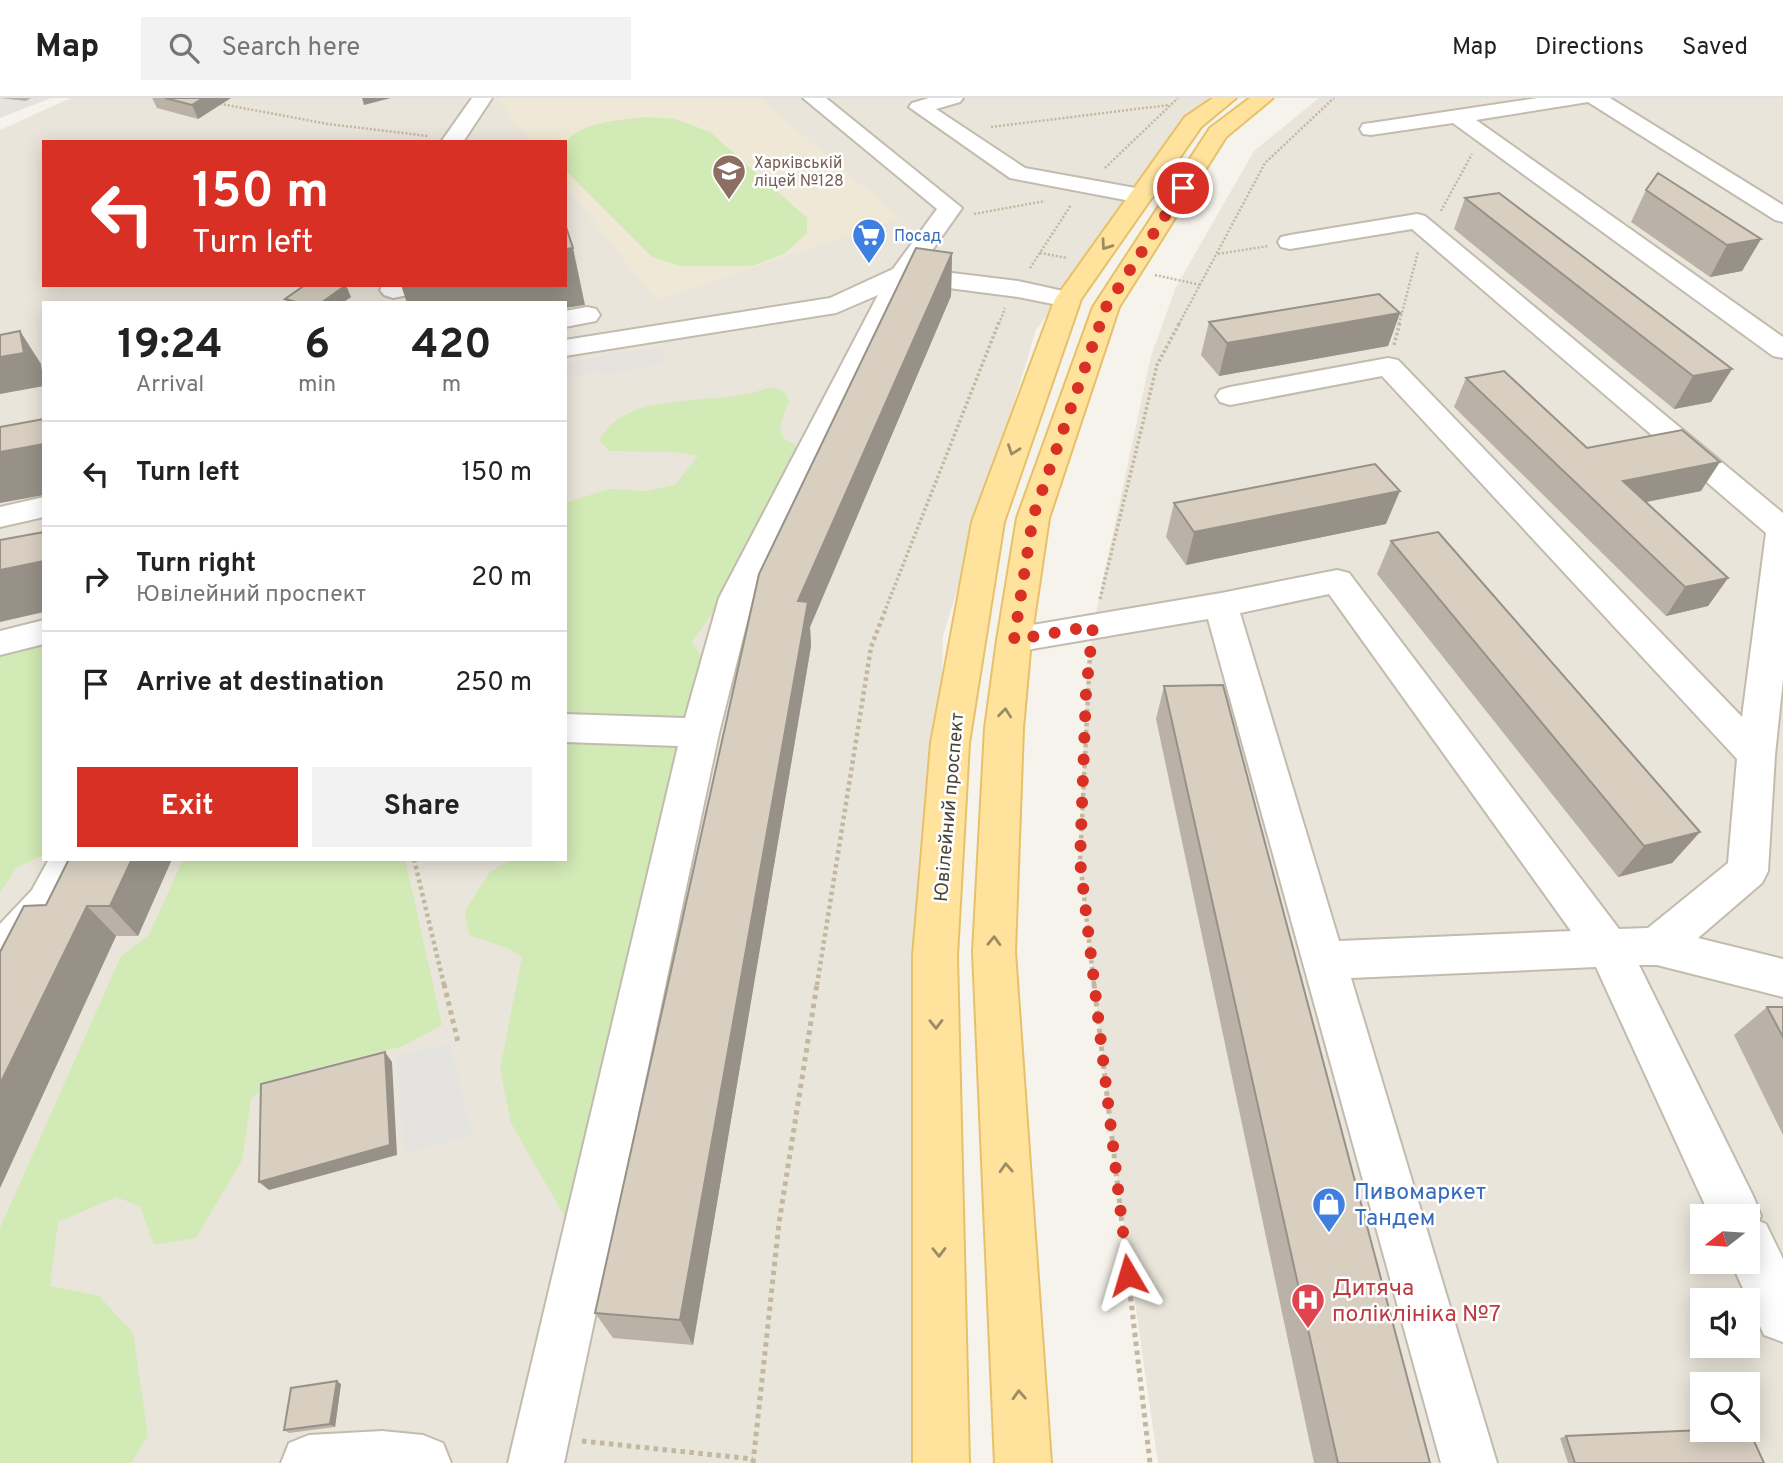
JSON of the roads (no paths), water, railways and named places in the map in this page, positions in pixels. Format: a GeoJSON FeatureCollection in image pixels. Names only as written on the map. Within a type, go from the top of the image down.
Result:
{"type":"FeatureCollection","features":[{"type":"Feature","properties":{"kind":"main road","name":"Ювілейний проспект"},"geometry":{"type":"LineString","coordinates":[[941,1463],[935,956],[950,743],[988,522],[1068,299],[1193,122],[1226,98]]}},
{"type":"Feature","properties":{"kind":"main road"},"geometry":{"type":"LineString","coordinates":[[1023,1463],[994,952],[1004,729],[1014,640],[1033,517],[1106,307],[1218,133],[1263,98]]}},
{"type":"Feature","properties":{"kind":"main road"},"geometry":{"type":"LineString","coordinates":[[1068,299],[1106,307]]}},
{"type":"Feature","properties":{"kind":"street"},"geometry":{"type":"LineString","coordinates":[[454,140],[482,98]]}},
{"type":"Feature","properties":{"kind":"street"},"geometry":{"type":"LineString","coordinates":[[539,1450],[700,733],[736,597],[902,274],[950,208],[813,98]]}},
{"type":"Feature","properties":{"kind":"street"},"geometry":{"type":"LineString","coordinates":[[953,98],[919,107],[1018,173],[1082,191],[1141,196]]}},
{"type":"Feature","properties":{"kind":"street"},"geometry":{"type":"LineString","coordinates":[[1371,128],[1457,116],[1521,102],[1581,98]]}},
{"type":"Feature","properties":{"kind":"street"},"geometry":{"type":"LineString","coordinates":[[1596,98],[1783,215]]}},
{"type":"Feature","properties":{"kind":"street"},"geometry":{"type":"LineString","coordinates":[[1457,116],[1783,350]]}},
{"type":"Feature","properties":{"kind":"street"},"geometry":{"type":"LineString","coordinates":[[1290,242],[1416,221],[1783,529],[1756,755],[1748,871],[1657,946]]}},
{"type":"Feature","properties":{"kind":"street"},"geometry":{"type":"LineString","coordinates":[[567,348],[836,305],[902,274],[1018,289],[1068,299]]}},
{"type":"Feature","properties":{"kind":"street"},"geometry":{"type":"LineString","coordinates":[[394,293],[416,287]]}},
{"type":"Feature","properties":{"kind":"street"},"geometry":{"type":"LineString","coordinates":[[1230,396],[1388,366],[1756,755]]}},
{"type":"Feature","properties":{"kind":"street"},"geometry":{"type":"LineString","coordinates":[[0,517],[42,507]]}},
{"type":"Feature","properties":{"kind":"street"},"geometry":{"type":"LineString","coordinates":[[1014,640],[1221,605],[1337,581],[1609,949],[1730,1204]]}},
{"type":"Feature","properties":{"kind":"street"},"geometry":{"type":"LineString","coordinates":[[1221,605],[1469,1463]]}},
{"type":"Feature","properties":{"kind":"street"},"geometry":{"type":"LineString","coordinates":[[0,643],[42,632]]}},
{"type":"Feature","properties":{"kind":"street"},"geometry":{"type":"LineString","coordinates":[[567,728],[700,733]]}},
{"type":"Feature","properties":{"kind":"street"},"geometry":{"type":"LineString","coordinates":[[0,953],[47,902],[69,861]]}},
{"type":"Feature","properties":{"kind":"street"},"geometry":{"type":"LineString","coordinates":[[1324,960],[1657,946],[1783,978]]}},
{"type":"Feature","properties":{"kind":"street"},"geometry":{"type":"LineString","coordinates":[[1760,1267],[1783,1315]]}},
{"type":"Feature","properties":{"kind":"street"},"geometry":{"type":"LineString","coordinates":[[309,1463],[382,1460],[423,1463]]}},
{"type":"Feature","properties":{"kind":"place","name":"Харківській ліцей №128"},"geometry":{"type":"Point","coordinates":[729,201]}},
{"type":"Feature","properties":{"kind":"place","name":"Посад"},"geometry":{"type":"Point","coordinates":[869,265]}},
{"type":"Feature","properties":{"kind":"place","name":"Пивомаркет Тандем"},"geometry":{"type":"Point","coordinates":[1329,1234]}},
{"type":"Feature","properties":{"kind":"place","name":"Дитяча поліклініка №7"},"geometry":{"type":"Point","coordinates":[1308,1330]}}]}
